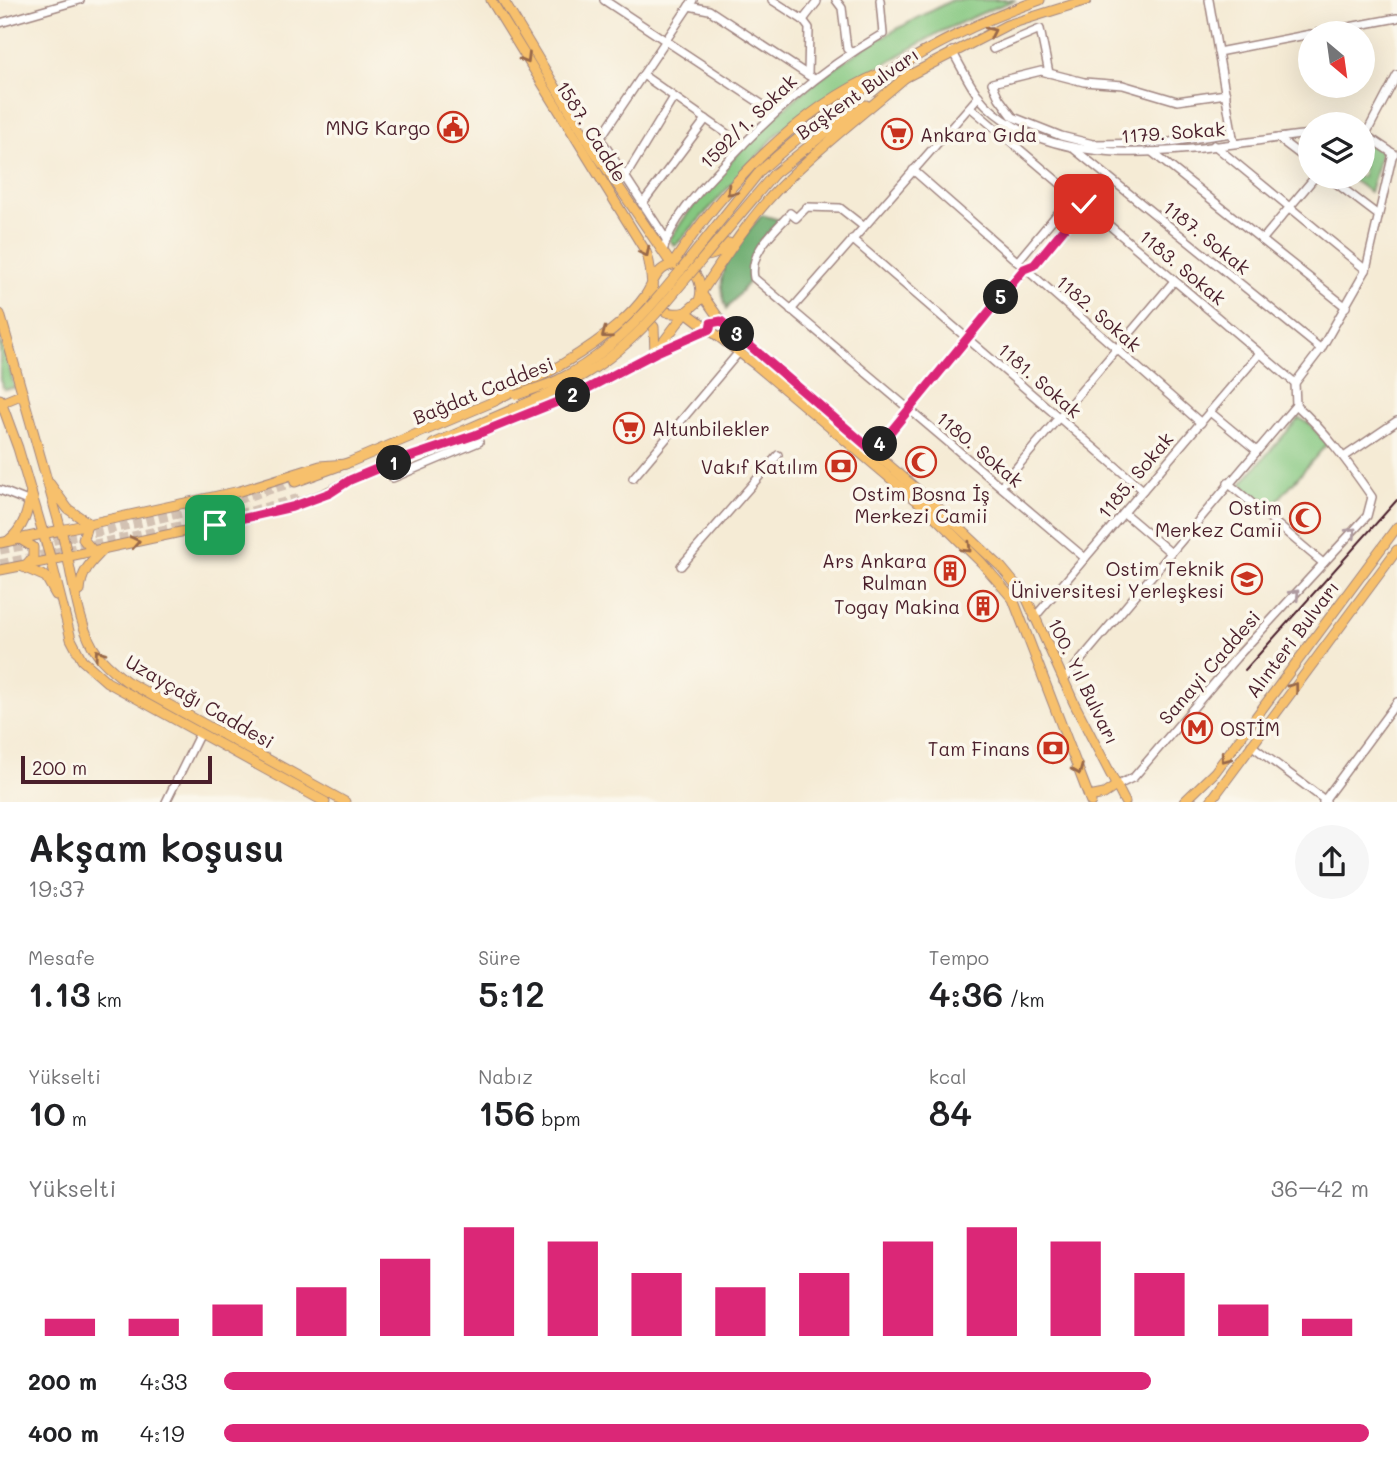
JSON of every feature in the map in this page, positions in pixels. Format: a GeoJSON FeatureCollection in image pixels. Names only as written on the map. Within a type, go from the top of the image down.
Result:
{"type":"FeatureCollection","features":[{"type":"Feature","properties":{"kind":"main road","name":"1587. Cadde"},"geometry":{"type":"LineString","coordinates":[[491,0],[646,252],[651,264],[652,285]]}},
{"type":"Feature","properties":{"kind":"main road","name":"1587. Cadde"},"geometry":{"type":"LineString","coordinates":[[503,0],[593,149],[663,251],[681,270]]}},
{"type":"Feature","properties":{"kind":"main road","name":"Başkent Bulvarı"},"geometry":{"type":"LineString","coordinates":[[681,270],[760,171],[821,119],[902,64],[991,18],[1040,0]]}},
{"type":"Feature","properties":{"kind":"main road","name":"Başkent Bulvarı"},"geometry":{"type":"LineString","coordinates":[[681,270],[774,174],[829,130],[909,75],[1007,25],[1087,0]]}},
{"type":"Feature","properties":{"kind":"main road"},"geometry":{"type":"LineString","coordinates":[[665,297],[681,270],[694,236],[719,202],[796,124],[862,81],[902,64]]}},
{"type":"Feature","properties":{"kind":"main road"},"geometry":{"type":"LineString","coordinates":[[655,353],[686,312],[699,301],[701,293],[738,236],[784,182],[909,75]]}},
{"type":"Feature","properties":{"kind":"main road"},"geometry":{"type":"LineString","coordinates":[[694,236],[693,247],[697,256],[709,257],[717,254],[738,236]]}},
{"type":"Feature","properties":{"kind":"main road"},"geometry":{"type":"LineString","coordinates":[[492,402],[575,358],[624,319],[652,285],[659,272],[688,267],[699,278],[701,293]]}},
{"type":"Feature","properties":{"kind":"main road"},"geometry":{"type":"LineString","coordinates":[[652,285],[658,306],[671,314],[686,312]]}},
{"type":"Feature","properties":{"kind":"main road","name":"100. Yıl Bulvarı"},"geometry":{"type":"LineString","coordinates":[[701,293],[721,321],[934,504],[1001,567],[1026,597],[1063,681],[1125,802]]}},
{"type":"Feature","properties":{"kind":"main road","name":"Bağdat Caddesi"},"geometry":{"type":"LineString","coordinates":[[295,482],[346,464],[492,402],[557,381],[590,361],[621,337],[665,297]]}},
{"type":"Feature","properties":{"kind":"main road","name":"Bağdat Caddesi"},"geometry":{"type":"LineString","coordinates":[[300,498],[386,465],[569,385],[627,345],[665,297]]}},
{"type":"Feature","properties":{"kind":"main road","name":"100. Yıl Bulvarı"},"geometry":{"type":"LineString","coordinates":[[686,312],[739,352],[928,510],[981,562],[1013,599],[1090,800]]}},
{"type":"Feature","properties":{"kind":"main road","name":"Uzayçağı Caddesi"},"geometry":{"type":"LineString","coordinates":[[0,314],[69,556],[88,638],[97,654],[111,670],[126,681],[345,802]]}},
{"type":"Feature","properties":{"kind":"main road"},"geometry":{"type":"LineString","coordinates":[[624,319],[632,316],[645,317],[653,327],[655,353]]}},
{"type":"Feature","properties":{"kind":"main road"},"geometry":{"type":"LineString","coordinates":[[386,465],[475,435],[577,394],[655,353],[710,329],[711,323],[721,321]]}},
{"type":"Feature","properties":{"kind":"main road"},"geometry":{"type":"LineString","coordinates":[[2,408],[23,394]]}},
{"type":"Feature","properties":{"kind":"main road","name":"Uzayçağı Caddesi"},"geometry":{"type":"LineString","coordinates":[[2,408],[32,491],[71,639],[82,660],[107,682],[325,802]]}},
{"type":"Feature","properties":{"kind":"main road"},"geometry":{"type":"LineString","coordinates":[[4,543],[240,491],[320,466],[346,464]]}},
{"type":"Feature","properties":{"kind":"main road"},"geometry":{"type":"LineString","coordinates":[[47,480],[68,509],[88,525]]}},
{"type":"Feature","properties":{"kind":"main road"},"geometry":{"type":"LineString","coordinates":[[0,570],[292,507],[330,493],[350,480]]}},
{"type":"Feature","properties":{"kind":"main road"},"geometry":{"type":"LineString","coordinates":[[4,543],[20,529],[32,491]]}},
{"type":"Feature","properties":{"kind":"main road"},"geometry":{"type":"LineString","coordinates":[[88,525],[83,539],[93,551]]}},
{"type":"Feature","properties":{"kind":"main road","name":"Alınteri Bulvarı"},"geometry":{"type":"LineString","coordinates":[[1184,802],[1215,772],[1395,533]]}},
{"type":"Feature","properties":{"kind":"main road"},"geometry":{"type":"LineString","coordinates":[[20,539],[33,547],[33,558],[23,565]]}},
{"type":"Feature","properties":{"kind":"main road"},"geometry":{"type":"LineString","coordinates":[[79,603],[81,577],[87,566],[106,548]]}},
{"type":"Feature","properties":{"kind":"main road","name":"Alınteri Bulvarı"},"geometry":{"type":"LineString","coordinates":[[1210,802],[1397,550]]}},
{"type":"Feature","properties":{"kind":"main road"},"geometry":{"type":"LineString","coordinates":[[23,565],[46,577],[61,606]]}},
{"type":"Feature","properties":{"kind":"main road"},"geometry":{"type":"LineString","coordinates":[[56,582],[63,572],[73,578]]}},
{"type":"Feature","properties":{"kind":"main road"},"geometry":{"type":"LineString","coordinates":[[1090,800],[1116,786]]}},
{"type":"Feature","properties":{"kind":"street"},"geometry":{"type":"LineString","coordinates":[[0,23],[80,0]]}},
{"type":"Feature","properties":{"kind":"street"},"geometry":{"type":"LineString","coordinates":[[604,0],[775,113]]}},
{"type":"Feature","properties":{"kind":"street"},"geometry":{"type":"LineString","coordinates":[[772,0],[803,20],[809,28],[811,77]]}},
{"type":"Feature","properties":{"kind":"street"},"geometry":{"type":"LineString","coordinates":[[836,0],[842,8],[847,48],[851,52]]}},
{"type":"Feature","properties":{"kind":"street","name":"1592/1. Sokak"},"geometry":{"type":"LineString","coordinates":[[663,251],[666,239],[698,193],[811,77],[881,35],[880,0]]}},
{"type":"Feature","properties":{"kind":"street"},"geometry":{"type":"LineString","coordinates":[[1209,0],[1234,143]]}},
{"type":"Feature","properties":{"kind":"street"},"geometry":{"type":"LineString","coordinates":[[803,20],[818,1]]}},
{"type":"Feature","properties":{"kind":"street"},"geometry":{"type":"LineString","coordinates":[[593,149],[691,3],[709,10],[811,77]]}},
{"type":"Feature","properties":{"kind":"street"},"geometry":{"type":"LineString","coordinates":[[1376,22],[1397,18]]}},
{"type":"Feature","properties":{"kind":"street"},"geometry":{"type":"LineString","coordinates":[[993,49],[1040,29],[1049,73]]}},
{"type":"Feature","properties":{"kind":"street"},"geometry":{"type":"LineString","coordinates":[[1218,52],[1298,37]]}},
{"type":"Feature","properties":{"kind":"street","name":"1179. Sokak"},"geometry":{"type":"LineString","coordinates":[[952,51],[984,104],[1010,124],[1040,138],[1073,148],[1152,152],[1298,136]]}},
{"type":"Feature","properties":{"kind":"street"},"geometry":{"type":"LineString","coordinates":[[1226,94],[1177,101],[1123,85],[1084,82],[1041,71],[992,83],[999,99],[1013,117],[1061,136],[1093,144],[1163,143],[1232,133]]}},
{"type":"Feature","properties":{"kind":"street"},"geometry":{"type":"LineString","coordinates":[[643,75],[743,145]]}},
{"type":"Feature","properties":{"kind":"street"},"geometry":{"type":"LineString","coordinates":[[1375,116],[1397,75]]}},
{"type":"Feature","properties":{"kind":"street"},"geometry":{"type":"LineString","coordinates":[[791,310],[979,96]]}},
{"type":"Feature","properties":{"kind":"street"},"geometry":{"type":"LineString","coordinates":[[625,178],[674,97]]}},
{"type":"Feature","properties":{"kind":"street","name":"1183. Sokak"},"geometry":{"type":"LineString","coordinates":[[970,107],[1294,383]]}},
{"type":"Feature","properties":{"kind":"street"},"geometry":{"type":"LineString","coordinates":[[642,204],[706,119]]}},
{"type":"Feature","properties":{"kind":"street"},"geometry":{"type":"LineString","coordinates":[[1278,138],[1298,153]]}},
{"type":"Feature","properties":{"kind":"street"},"geometry":{"type":"LineString","coordinates":[[1375,141],[1395,155],[1366,270],[1321,349],[1294,383],[1296,405],[1312,419],[1344,457],[1397,421]]}},
{"type":"Feature","properties":{"kind":"street"},"geometry":{"type":"LineString","coordinates":[[604,144],[666,239]]}},
{"type":"Feature","properties":{"kind":"street"},"geometry":{"type":"LineString","coordinates":[[1214,145],[1366,270]]}},
{"type":"Feature","properties":{"kind":"street","name":"1187. Sokak"},"geometry":{"type":"LineString","coordinates":[[1073,148],[1321,349]]}},
{"type":"Feature","properties":{"kind":"street","name":"1187. Sokak"},"geometry":{"type":"LineString","coordinates":[[1152,152],[1346,307]]}},
{"type":"Feature","properties":{"kind":"street","name":"1182. Sokak"},"geometry":{"type":"LineString","coordinates":[[913,170],[1201,423]]}},
{"type":"Feature","properties":{"kind":"street"},"geometry":{"type":"LineString","coordinates":[[1262,240],[1305,189]]}},
{"type":"Feature","properties":{"kind":"street"},"geometry":{"type":"LineString","coordinates":[[1344,189],[1378,215]]}},
{"type":"Feature","properties":{"kind":"street"},"geometry":{"type":"LineString","coordinates":[[1017,262],[1073,195]]}},
{"type":"Feature","properties":{"kind":"street"},"geometry":{"type":"LineString","coordinates":[[874,452],[1024,269],[1034,265],[1084,204]]}},
{"type":"Feature","properties":{"kind":"street","name":"1180. Sokak"},"geometry":{"type":"LineString","coordinates":[[863,226],[840,208],[807,206],[796,218],[788,215],[758,252],[752,269],[754,278],[1086,558]]}},
{"type":"Feature","properties":{"kind":"street","name":"1181. Sokak"},"geometry":{"type":"LineString","coordinates":[[852,239],[1143,490]]}},
{"type":"Feature","properties":{"kind":"street"},"geometry":{"type":"LineString","coordinates":[[1001,486],[1174,281]]}},
{"type":"Feature","properties":{"kind":"street"},"geometry":{"type":"LineString","coordinates":[[633,478],[739,352]]}},
{"type":"Feature","properties":{"kind":"street","name":"1185. Sokak"},"geometry":{"type":"LineString","coordinates":[[1034,618],[1260,353]]}},
{"type":"Feature","properties":{"kind":"street"},"geometry":{"type":"LineString","coordinates":[[1063,681],[1296,405]]}},
{"type":"Feature","properties":{"kind":"street"},"geometry":{"type":"LineString","coordinates":[[1210,412],[1256,450]]}},
{"type":"Feature","properties":{"kind":"street"},"geometry":{"type":"LineString","coordinates":[[393,478],[478,442]]}},
{"type":"Feature","properties":{"kind":"street"},"geometry":{"type":"LineString","coordinates":[[681,566],[778,455]]}},
{"type":"Feature","properties":{"kind":"street","name":"Sanayi Caddesi"},"geometry":{"type":"LineString","coordinates":[[1116,786],[1134,777],[1236,658],[1367,516],[1372,497],[1344,457]]}},
{"type":"Feature","properties":{"kind":"street"},"geometry":{"type":"LineString","coordinates":[[1228,483],[1323,563]]}},
{"type":"Feature","properties":{"kind":"street"},"geometry":{"type":"LineString","coordinates":[[0,490],[30,502]]}},
{"type":"Feature","properties":{"kind":"street"},"geometry":{"type":"LineString","coordinates":[[1124,513],[1171,554]]}},
{"type":"Feature","properties":{"kind":"street"},"geometry":{"type":"LineString","coordinates":[[1251,745],[1325,801],[1397,702]]}},
{"type":"Feature","properties":{"kind":"street"},"geometry":{"type":"LineString","coordinates":[[166,802],[200,733]]}},
{"type":"Feature","properties":{"kind":"green space"},"geometry":{"type":"Polygon","coordinates":[[[952,0],[1016,0],[940,32],[815,104],[779,132],[675,246],[669,240],[729,162],[801,94],[865,47],[952,0]]]}},
{"type":"Feature","properties":{"kind":"green space"},"geometry":{"type":"Polygon","coordinates":[[[1375,148],[1381,152],[1375,174],[1375,148]]]}},
{"type":"Feature","properties":{"kind":"green space"},"geometry":{"type":"Polygon","coordinates":[[[762,215],[780,220],[757,247],[750,262],[749,281],[727,309],[722,281],[724,269],[735,247],[762,215]]]}},
{"type":"Feature","properties":{"kind":"green space"},"geometry":{"type":"Polygon","coordinates":[[[0,338],[15,388],[4,389],[0,380],[0,338]]]}},
{"type":"Feature","properties":{"kind":"green space"},"geometry":{"type":"Polygon","coordinates":[[[1299,418],[1309,423],[1327,444],[1269,510],[1241,484],[1299,418]]]}},
{"type":"Feature","properties":{"kind":"tunnel"},"geometry":{"type":"LineString","coordinates":[[0,550],[104,531],[230,502],[295,482]]}},
{"type":"Feature","properties":{"kind":"tunnel"},"geometry":{"type":"LineString","coordinates":[[0,564],[251,511],[300,498]]}},
{"type":"Feature","properties":{"kind":"railway"},"geometry":{"type":"LineString","coordinates":[[1245,670],[1397,500]]}},
{"type":"Feature","properties":{"kind":"place","name":"MNG Kargo"},"geometry":{"type":"Point","coordinates":[453,127]}},
{"type":"Feature","properties":{"kind":"place","name":"Ankara Gıda"},"geometry":{"type":"Point","coordinates":[897,134]}},
{"type":"Feature","properties":{"kind":"place","name":"Altunbilekler"},"geometry":{"type":"Point","coordinates":[629,428]}},
{"type":"Feature","properties":{"kind":"place","name":"Ostim Bosna İş Merkezi Camii"},"geometry":{"type":"Point","coordinates":[921,462]}},
{"type":"Feature","properties":{"kind":"place","name":"Vakıf Katılım"},"geometry":{"type":"Point","coordinates":[841,466]}},
{"type":"Feature","properties":{"kind":"place","name":"Ostim Merkez Camii"},"geometry":{"type":"Point","coordinates":[1305,518]}},
{"type":"Feature","properties":{"kind":"place","name":"Ars Ankara Rulman"},"geometry":{"type":"Point","coordinates":[950,571]}},
{"type":"Feature","properties":{"kind":"place","name":"Ostim Teknik Üniversitesi Yerleşkesi"},"geometry":{"type":"Point","coordinates":[1247,579]}},
{"type":"Feature","properties":{"kind":"place","name":"Togay Makina"},"geometry":{"type":"Point","coordinates":[983,606]}},
{"type":"Feature","properties":{"kind":"place","name":"OSTİM"},"geometry":{"type":"Point","coordinates":[1197,728]}},
{"type":"Feature","properties":{"kind":"place","name":"Tam Finans"},"geometry":{"type":"Point","coordinates":[1053,748]}},
{"type":"Feature","properties":{"kind":"route"},"geometry":{"type":"LineString","coordinates":[[215,525],[253,517],[330,493],[350,480],[386,465],[435,450],[577,394],[614,373],[710,329],[711,323],[715,321],[721,321],[874,452],[1024,269],[1034,265],[1084,204]]}}]}
